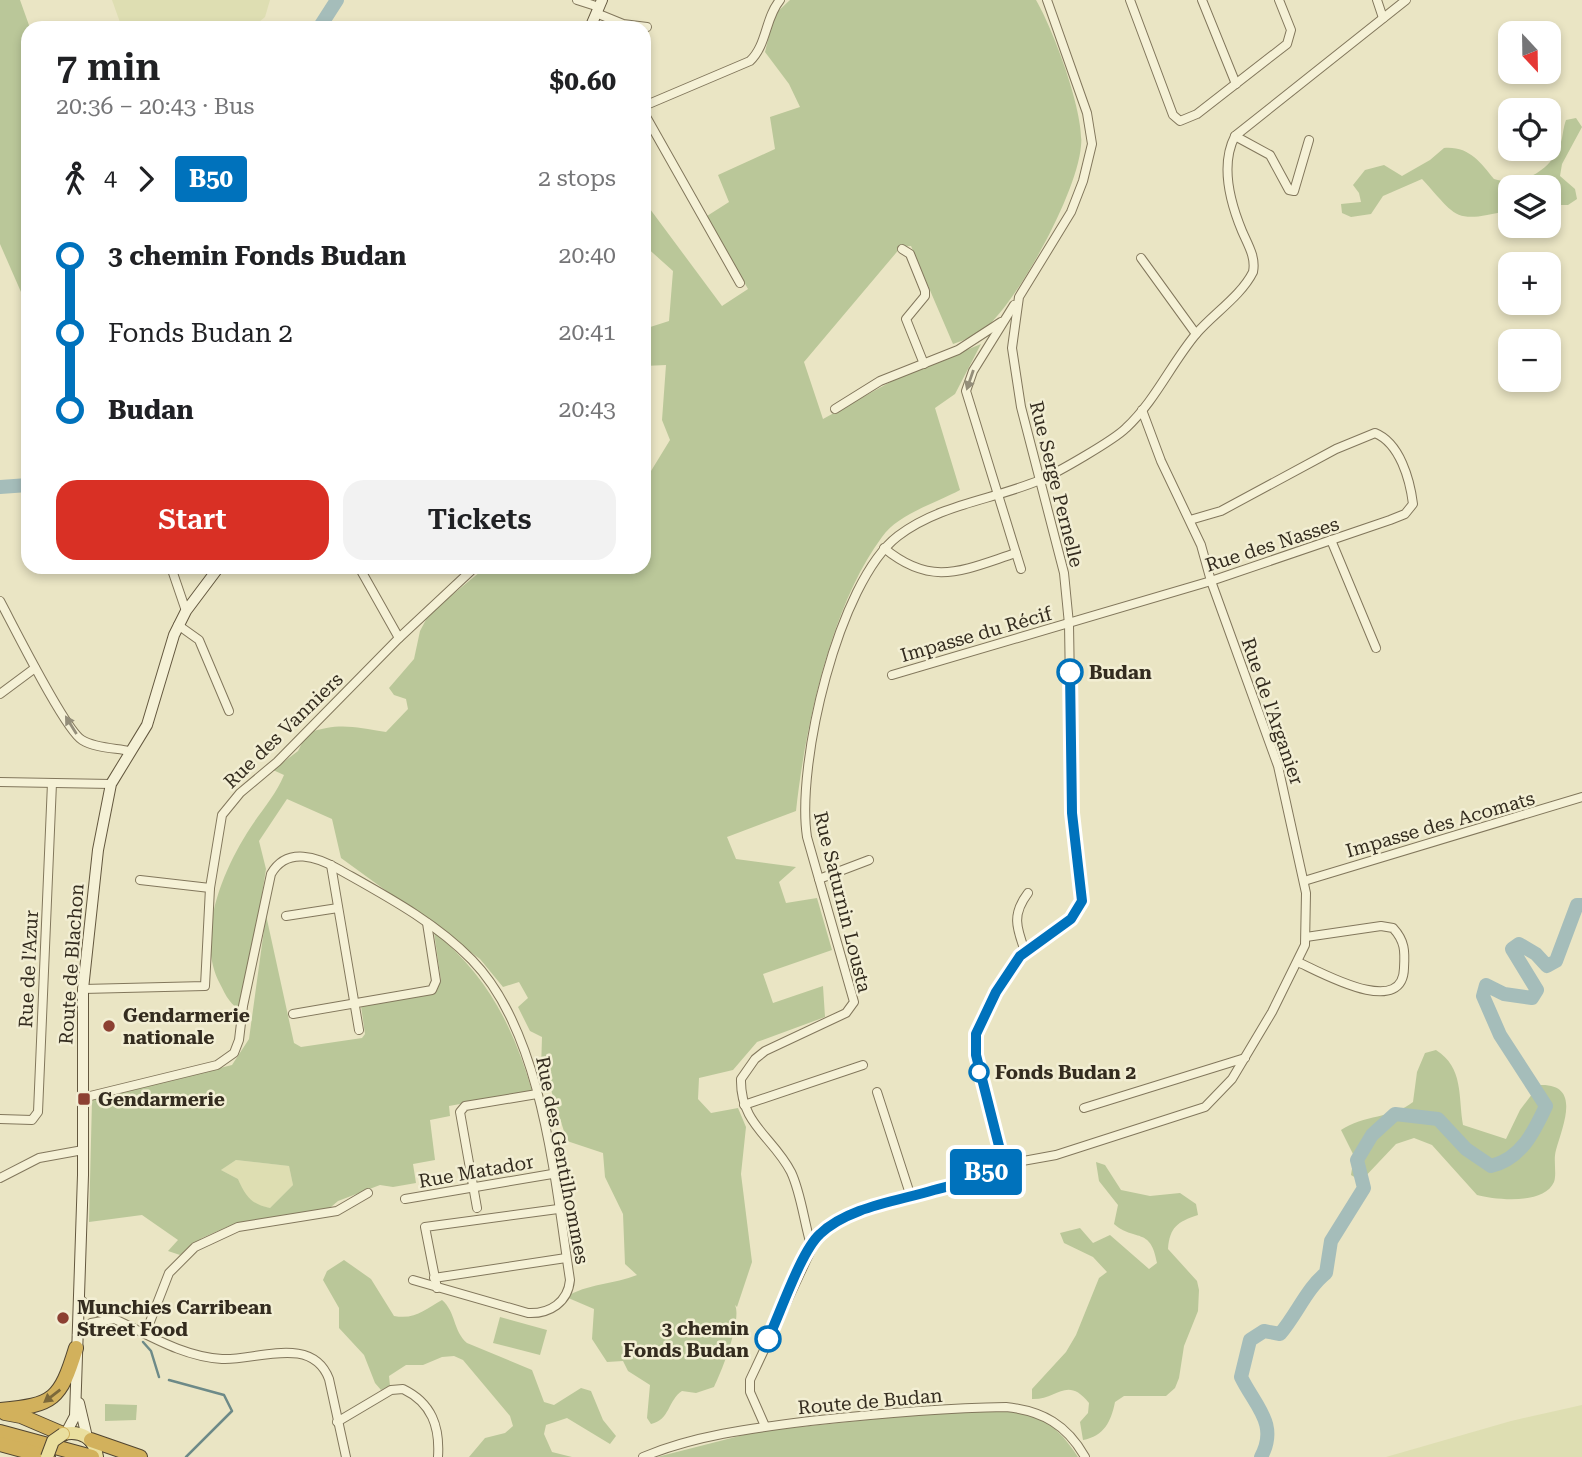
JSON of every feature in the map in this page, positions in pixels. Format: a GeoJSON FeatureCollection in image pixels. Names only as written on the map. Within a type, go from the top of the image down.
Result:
{"type":"FeatureCollection","features":[{"type":"Feature","properties":{"kind":"highway"},"geometry":{"type":"LineString","coordinates":[[0,1411],[38,1405],[54,1398],[66,1381],[76,1342]]}},
{"type":"Feature","properties":{"kind":"highway"},"geometry":{"type":"LineString","coordinates":[[0,1411],[21,1416],[64,1434]]}},
{"type":"Feature","properties":{"kind":"highway"},"geometry":{"type":"LineString","coordinates":[[0,1432],[92,1457]]}},
{"type":"Feature","properties":{"kind":"highway"},"geometry":{"type":"LineString","coordinates":[[89,1439],[140,1457]]}},
{"type":"Feature","properties":{"kind":"highway"},"geometry":{"type":"LineString","coordinates":[[0,1444],[47,1457]]}},
{"type":"Feature","properties":{"kind":"main road"},"geometry":{"type":"LineString","coordinates":[[47,1457],[53,1441],[64,1434],[89,1439],[97,1457]]}},
{"type":"Feature","properties":{"kind":"street"},"geometry":{"type":"LineString","coordinates":[[577,0],[599,7],[620,21]]}},
{"type":"Feature","properties":{"kind":"street"},"geometry":{"type":"LineString","coordinates":[[651,103],[750,61],[759,50],[769,17],[780,0]]}},
{"type":"Feature","properties":{"kind":"street","name":"Rue Serge Pernelle"},"geometry":{"type":"LineString","coordinates":[[995,1166],[999,1157],[999,1146],[979,1072],[975,1040],[996,992],[1025,951],[1071,919],[1083,896],[1072,813],[1069,624],[1063,563],[1013,372],[1013,326],[1019,297],[1071,212],[1083,181],[1092,144],[1087,113],[1046,0]]}},
{"type":"Feature","properties":{"kind":"street"},"geometry":{"type":"LineString","coordinates":[[1130,0],[1177,120],[1190,119],[1273,57],[1291,37],[1291,30],[1279,0]]}},
{"type":"Feature","properties":{"kind":"street"},"geometry":{"type":"LineString","coordinates":[[1202,0],[1236,84]]}},
{"type":"Feature","properties":{"kind":"street"},"geometry":{"type":"LineString","coordinates":[[1377,0],[1383,18]]}},
{"type":"Feature","properties":{"kind":"street"},"geometry":{"type":"LineString","coordinates":[[1309,140],[1294,191],[1289,190],[1270,155],[1235,136],[1406,0]]}},
{"type":"Feature","properties":{"kind":"street"},"geometry":{"type":"LineString","coordinates":[[651,125],[740,283]]}},
{"type":"Feature","properties":{"kind":"street","name":"Rue Saturnin Lousta"},"geometry":{"type":"LineString","coordinates":[[744,1105],[741,1079],[755,1059],[777,1042],[846,1013],[854,1003],[819,879],[803,810],[807,768],[834,653],[864,576],[884,548],[930,516],[1041,479],[1121,433],[1142,410],[1196,334],[1246,283],[1254,268],[1228,182],[1228,158],[1235,136]]}},
{"type":"Feature","properties":{"kind":"street"},"geometry":{"type":"LineString","coordinates":[[902,249],[910,254],[925,290],[925,296],[906,319],[924,364]]}},
{"type":"Feature","properties":{"kind":"street"},"geometry":{"type":"LineString","coordinates":[[1141,258],[1196,334]]}},
{"type":"Feature","properties":{"kind":"street"},"geometry":{"type":"LineString","coordinates":[[1019,297],[973,371],[966,391],[1021,569]]}},
{"type":"Feature","properties":{"kind":"street"},"geometry":{"type":"LineString","coordinates":[[835,409],[880,381],[958,349],[1004,321]]}},
{"type":"Feature","properties":{"kind":"street","name":"Rue de l'Arganier"},"geometry":{"type":"LineString","coordinates":[[811,1245],[818,1235],[842,1218],[981,1176],[995,1166],[1056,1155],[1198,1111],[1224,1089],[1245,1058],[1298,962],[1306,937],[1304,881],[1278,766],[1190,520],[1161,461],[1142,410]]}},
{"type":"Feature","properties":{"kind":"street","name":"Rue des Nasses"},"geometry":{"type":"LineString","coordinates":[[1069,624],[1211,581],[1331,540],[1405,514],[1413,505],[1402,463],[1387,441],[1375,433],[1365,435],[1221,511],[1190,520]]}},
{"type":"Feature","properties":{"kind":"street"},"geometry":{"type":"LineString","coordinates":[[1331,540],[1376,648]]}},
{"type":"Feature","properties":{"kind":"street"},"geometry":{"type":"LineString","coordinates":[[884,548],[909,567],[938,574],[1016,553]]}},
{"type":"Feature","properties":{"kind":"street"},"geometry":{"type":"LineString","coordinates":[[174,574],[186,611]]}},
{"type":"Feature","properties":{"kind":"street","name":"Route de Blachon"},"geometry":{"type":"LineString","coordinates":[[64,1434],[74,1420],[76,1393],[83,1150],[83,989],[98,850],[111,784],[150,719],[178,625],[214,574]]}},
{"type":"Feature","properties":{"kind":"street"},"geometry":{"type":"LineString","coordinates":[[363,574],[399,638]]}},
{"type":"Feature","properties":{"kind":"street","name":"Rue des Vanniers"},"geometry":{"type":"LineString","coordinates":[[83,989],[205,986],[210,888],[218,829],[226,808],[277,762],[465,574]]}},
{"type":"Feature","properties":{"kind":"street"},"geometry":{"type":"LineString","coordinates":[[1,606],[35,668],[79,738],[130,751]]}},
{"type":"Feature","properties":{"kind":"street","name":"Impasse du Récif"},"geometry":{"type":"LineString","coordinates":[[892,674],[1069,624]]}},
{"type":"Feature","properties":{"kind":"street"},"geometry":{"type":"LineString","coordinates":[[178,625],[199,640],[229,711]]}},
{"type":"Feature","properties":{"kind":"street"},"geometry":{"type":"LineString","coordinates":[[0,694],[35,668]]}},
{"type":"Feature","properties":{"kind":"street"},"geometry":{"type":"LineString","coordinates":[[0,782],[111,784]]}},
{"type":"Feature","properties":{"kind":"street","name":"Rue de l'Azur"},"geometry":{"type":"LineString","coordinates":[[0,1119],[32,1120],[38,1112],[52,783]]}},
{"type":"Feature","properties":{"kind":"street","name":"Impasse des Acomats"},"geometry":{"type":"LineString","coordinates":[[1304,881],[1582,797]]}},
{"type":"Feature","properties":{"kind":"street","name":"Rue des Gentilhommes"},"geometry":{"type":"LineString","coordinates":[[82,1098],[201,1070],[230,1057],[239,1040],[243,1006],[271,874],[279,863],[293,856],[307,856],[331,865],[427,923],[474,962],[498,994],[526,1050],[537,1094],[570,1280],[566,1297],[551,1308],[534,1314],[413,1280]]}},
{"type":"Feature","properties":{"kind":"street"},"geometry":{"type":"LineString","coordinates":[[819,879],[869,860]]}},
{"type":"Feature","properties":{"kind":"street"},"geometry":{"type":"LineString","coordinates":[[331,865],[359,1030]]}},
{"type":"Feature","properties":{"kind":"street"},"geometry":{"type":"LineString","coordinates":[[139,880],[210,888]]}},
{"type":"Feature","properties":{"kind":"street"},"geometry":{"type":"LineString","coordinates":[[1025,951],[1015,919],[1017,908],[1028,893]]}},
{"type":"Feature","properties":{"kind":"street"},"geometry":{"type":"LineString","coordinates":[[286,916],[338,908]]}},
{"type":"Feature","properties":{"kind":"street"},"geometry":{"type":"LineString","coordinates":[[293,1014],[426,993],[434,989],[436,981],[427,923]]}},
{"type":"Feature","properties":{"kind":"street"},"geometry":{"type":"LineString","coordinates":[[1298,962],[1356,988],[1377,992],[1397,986],[1404,977],[1405,947],[1393,928],[1381,926],[1306,937]]}},
{"type":"Feature","properties":{"kind":"street"},"geometry":{"type":"LineString","coordinates":[[1084,1108],[1245,1058]]}},
{"type":"Feature","properties":{"kind":"street"},"geometry":{"type":"LineString","coordinates":[[765,1426],[750,1392],[750,1380],[811,1245],[790,1170],[755,1128],[744,1105],[863,1065]]}},
{"type":"Feature","properties":{"kind":"street"},"geometry":{"type":"LineString","coordinates":[[877,1092],[911,1197]]}},
{"type":"Feature","properties":{"kind":"street"},"geometry":{"type":"LineString","coordinates":[[477,1209],[462,1109],[537,1094]]}},
{"type":"Feature","properties":{"kind":"street"},"geometry":{"type":"LineString","coordinates":[[0,1178],[39,1158],[83,1150]]}},
{"type":"Feature","properties":{"kind":"street","name":"Rue Matador"},"geometry":{"type":"LineString","coordinates":[[405,1199],[552,1174]]}},
{"type":"Feature","properties":{"kind":"street"},"geometry":{"type":"LineString","coordinates":[[146,1332],[169,1273],[195,1247],[238,1227],[337,1211],[368,1193]]}},
{"type":"Feature","properties":{"kind":"street"},"geometry":{"type":"LineString","coordinates":[[437,1288],[425,1227],[558,1209]]}},
{"type":"Feature","properties":{"kind":"street"},"geometry":{"type":"LineString","coordinates":[[434,1278],[566,1258]]}},
{"type":"Feature","properties":{"kind":"street"},"geometry":{"type":"LineString","coordinates":[[79,1297],[87,1307],[201,1357],[250,1359],[285,1352],[315,1360],[329,1379],[346,1457]]}},
{"type":"Feature","properties":{"kind":"street"},"geometry":{"type":"LineString","coordinates":[[76,1342],[91,1323],[114,1319]]}},
{"type":"Feature","properties":{"kind":"street"},"geometry":{"type":"LineString","coordinates":[[337,1422],[391,1390],[403,1389],[425,1406],[436,1422],[438,1457]]}},
{"type":"Feature","properties":{"kind":"street","name":"Route de Blachon"},"geometry":{"type":"LineString","coordinates":[[76,1393],[89,1439]]}},
{"type":"Feature","properties":{"kind":"street","name":"Route de Budan"},"geometry":{"type":"LineString","coordinates":[[643,1457],[673,1446],[765,1426],[864,1415],[1006,1407],[1024,1409],[1059,1423],[1085,1457]]}},
{"type":"Feature","properties":{"kind":"green space"},"geometry":{"type":"Polygon","coordinates":[[[0,0],[20,0],[28,21],[21,21],[21,292],[0,244],[0,0]]]}},
{"type":"Feature","properties":{"kind":"green space"},"geometry":{"type":"Polygon","coordinates":[[[112,0],[270,0],[265,17],[260,21],[120,21],[112,0]]]}},
{"type":"Feature","properties":{"kind":"green space"},"geometry":{"type":"Polygon","coordinates":[[[790,0],[1036,0],[1059,50],[1073,93],[1081,131],[1081,146],[1070,189],[1046,240],[1018,289],[990,324],[973,336],[953,344],[911,246],[901,247],[804,362],[823,419],[894,380],[981,344],[955,394],[935,408],[960,490],[918,510],[889,529],[864,565],[848,597],[823,668],[806,743],[796,811],[727,837],[736,859],[796,867],[779,882],[786,903],[817,898],[832,950],[763,974],[773,1003],[823,986],[825,1017],[757,1042],[733,1070],[699,1078],[698,1099],[711,1113],[738,1108],[746,1127],[741,1174],[752,1262],[737,1307],[735,1305],[734,1333],[714,1387],[696,1393],[682,1391],[662,1418],[651,1424],[647,1418],[650,1385],[628,1371],[623,1361],[607,1362],[592,1339],[594,1309],[566,1297],[582,1289],[637,1275],[625,1264],[623,1214],[605,1177],[603,1153],[567,1141],[547,1077],[541,1070],[542,1037],[530,1031],[518,1007],[528,998],[519,982],[503,987],[480,959],[341,858],[332,819],[287,799],[259,841],[266,869],[254,945],[239,1009],[227,996],[212,962],[211,924],[215,904],[229,866],[284,775],[273,770],[298,751],[307,733],[338,727],[386,732],[408,709],[406,699],[394,695],[389,688],[414,659],[420,631],[429,614],[478,574],[651,574],[651,471],[670,440],[662,420],[666,365],[651,366],[651,327],[669,321],[673,271],[651,251],[651,210],[722,306],[748,289],[707,216],[729,202],[718,175],[775,149],[770,117],[800,107],[789,84],[765,52],[774,15],[790,0]]]}},
{"type":"Feature","properties":{"kind":"green space"},"geometry":{"type":"Polygon","coordinates":[[[1576,118],[1582,127],[1562,164],[1560,175],[1533,175],[1551,161],[1561,161],[1561,142],[1566,120],[1576,118]]]}},
{"type":"Feature","properties":{"kind":"green space"},"geometry":{"type":"Polygon","coordinates":[[[1444,148],[1467,152],[1479,161],[1494,179],[1498,180],[1498,213],[1477,217],[1458,214],[1422,179],[1383,196],[1371,214],[1351,217],[1342,213],[1341,204],[1361,202],[1353,185],[1365,170],[1384,165],[1402,176],[1430,160],[1444,148]]]}},
{"type":"Feature","properties":{"kind":"green space"},"geometry":{"type":"Polygon","coordinates":[[[1561,177],[1575,189],[1577,199],[1568,205],[1561,205],[1561,177]]]}},
{"type":"Feature","properties":{"kind":"green space"},"geometry":{"type":"Polygon","coordinates":[[[266,915],[294,1043],[301,1047],[362,1038],[365,1034],[361,1006],[435,993],[441,981],[434,932],[469,966],[496,1003],[525,1067],[532,1091],[449,1106],[450,1116],[430,1120],[435,1160],[413,1164],[416,1183],[393,1187],[380,1185],[338,1201],[324,1213],[229,1226],[202,1238],[180,1255],[168,1251],[178,1240],[142,1215],[89,1222],[92,1100],[232,1065],[249,1039],[266,915]],[[236,1160],[221,1170],[238,1179],[254,1202],[270,1208],[293,1185],[289,1166],[236,1160]]]}},
{"type":"Feature","properties":{"kind":"green space"},"geometry":{"type":"Polygon","coordinates":[[[1436,1050],[1445,1057],[1456,1074],[1463,1125],[1506,1139],[1520,1110],[1539,1085],[1552,1086],[1561,1091],[1565,1098],[1565,1118],[1555,1154],[1555,1179],[1549,1189],[1530,1198],[1519,1199],[1477,1195],[1432,1145],[1414,1138],[1396,1144],[1361,1181],[1351,1175],[1354,1156],[1341,1130],[1396,1111],[1413,1102],[1417,1072],[1425,1053],[1436,1050]]]}},
{"type":"Feature","properties":{"kind":"green space"},"geometry":{"type":"Polygon","coordinates":[[[236,1160],[289,1166],[293,1185],[270,1208],[256,1205],[245,1197],[238,1179],[221,1170],[236,1160]]]}},
{"type":"Feature","properties":{"kind":"green space"},"geometry":{"type":"Polygon","coordinates":[[[1096,1162],[1105,1165],[1121,1190],[1150,1196],[1180,1193],[1196,1204],[1198,1215],[1176,1226],[1168,1249],[1197,1281],[1199,1290],[1198,1311],[1184,1346],[1175,1388],[1166,1396],[1124,1396],[1115,1402],[1105,1427],[1096,1435],[1083,1440],[1080,1422],[1088,1413],[1089,1403],[1081,1395],[1068,1390],[1032,1399],[1032,1389],[1066,1352],[1076,1335],[1099,1278],[1107,1272],[1093,1257],[1064,1243],[1060,1233],[1080,1228],[1093,1243],[1110,1235],[1149,1269],[1157,1263],[1151,1244],[1146,1239],[1114,1224],[1118,1205],[1099,1181],[1096,1162]]]}},
{"type":"Feature","properties":{"kind":"green space"},"geometry":{"type":"Polygon","coordinates":[[[344,1260],[371,1279],[394,1316],[414,1315],[442,1300],[467,1343],[532,1370],[544,1402],[554,1405],[581,1388],[591,1391],[603,1420],[616,1436],[610,1444],[567,1418],[546,1425],[544,1434],[552,1452],[572,1457],[469,1457],[485,1438],[505,1433],[513,1426],[510,1416],[463,1360],[454,1356],[442,1357],[423,1365],[406,1365],[389,1376],[390,1386],[381,1390],[375,1383],[364,1355],[339,1328],[339,1308],[323,1280],[327,1271],[344,1260]]]}},
{"type":"Feature","properties":{"kind":"green space"},"geometry":{"type":"Polygon","coordinates":[[[500,1317],[547,1330],[540,1355],[493,1343],[500,1317]]]}},
{"type":"Feature","properties":{"kind":"green space"},"geometry":{"type":"Polygon","coordinates":[[[105,1404],[137,1405],[136,1420],[105,1421],[105,1404]]]}},
{"type":"Feature","properties":{"kind":"green space"},"geometry":{"type":"Polygon","coordinates":[[[1582,1405],[1582,1457],[1386,1457],[1511,1421],[1582,1405]]]}},
{"type":"Feature","properties":{"kind":"green space"},"geometry":{"type":"Polygon","coordinates":[[[954,1411],[1009,1411],[1039,1418],[1065,1439],[1078,1457],[657,1457],[759,1431],[954,1411]]]}},
{"type":"Feature","properties":{"kind":"waterway"},"geometry":{"type":"LineString","coordinates":[[324,21],[337,0]]}},
{"type":"Feature","properties":{"kind":"waterway"},"geometry":{"type":"LineString","coordinates":[[0,487],[21,486]]}},
{"type":"Feature","properties":{"kind":"waterway"},"geometry":{"type":"LineString","coordinates":[[1261,1457],[1266,1445],[1266,1425],[1241,1377],[1250,1340],[1264,1331],[1280,1334],[1313,1286],[1326,1273],[1331,1241],[1364,1188],[1357,1160],[1372,1135],[1395,1114],[1438,1119],[1466,1149],[1491,1166],[1511,1157],[1531,1135],[1546,1106],[1500,1035],[1483,996],[1486,985],[1504,994],[1532,998],[1537,990],[1512,949],[1519,944],[1536,954],[1547,966],[1556,961],[1577,905],[1582,905]]}},
{"type":"Feature","properties":{"kind":"waterway"},"geometry":{"type":"LineString","coordinates":[[143,1342],[151,1351],[159,1377]]}},
{"type":"Feature","properties":{"kind":"waterway"},"geometry":{"type":"LineString","coordinates":[[169,1380],[224,1395],[232,1411],[186,1457]]}},
{"type":"Feature","properties":{"kind":"bus line","name":"B50"},"geometry":{"type":"LineString","coordinates":[[768,1339],[811,1245],[827,1228],[842,1218],[871,1208],[981,1176],[997,1163],[999,1146],[976,1055],[976,1034],[996,992],[1020,956],[1071,919],[1082,901],[1072,813],[1070,672]]}},
{"type":"Feature","properties":{"kind":"place","name":"Budan"},"geometry":{"type":"Point","coordinates":[1070,672]}},
{"type":"Feature","properties":{"kind":"place","name":"Gendarmerie nationale"},"geometry":{"type":"Point","coordinates":[109,1026]}},
{"type":"Feature","properties":{"kind":"place","name":"Fonds Budan 2"},"geometry":{"type":"Point","coordinates":[979,1072]}},
{"type":"Feature","properties":{"kind":"place","name":"Gendarmerie"},"geometry":{"type":"Point","coordinates":[84,1099]}},
{"type":"Feature","properties":{"kind":"place","name":"Munchies Carribean Street Food"},"geometry":{"type":"Point","coordinates":[63,1318]}},
{"type":"Feature","properties":{"kind":"place","name":"3 chemin Fonds Budan"},"geometry":{"type":"Point","coordinates":[768,1339]}}]}
